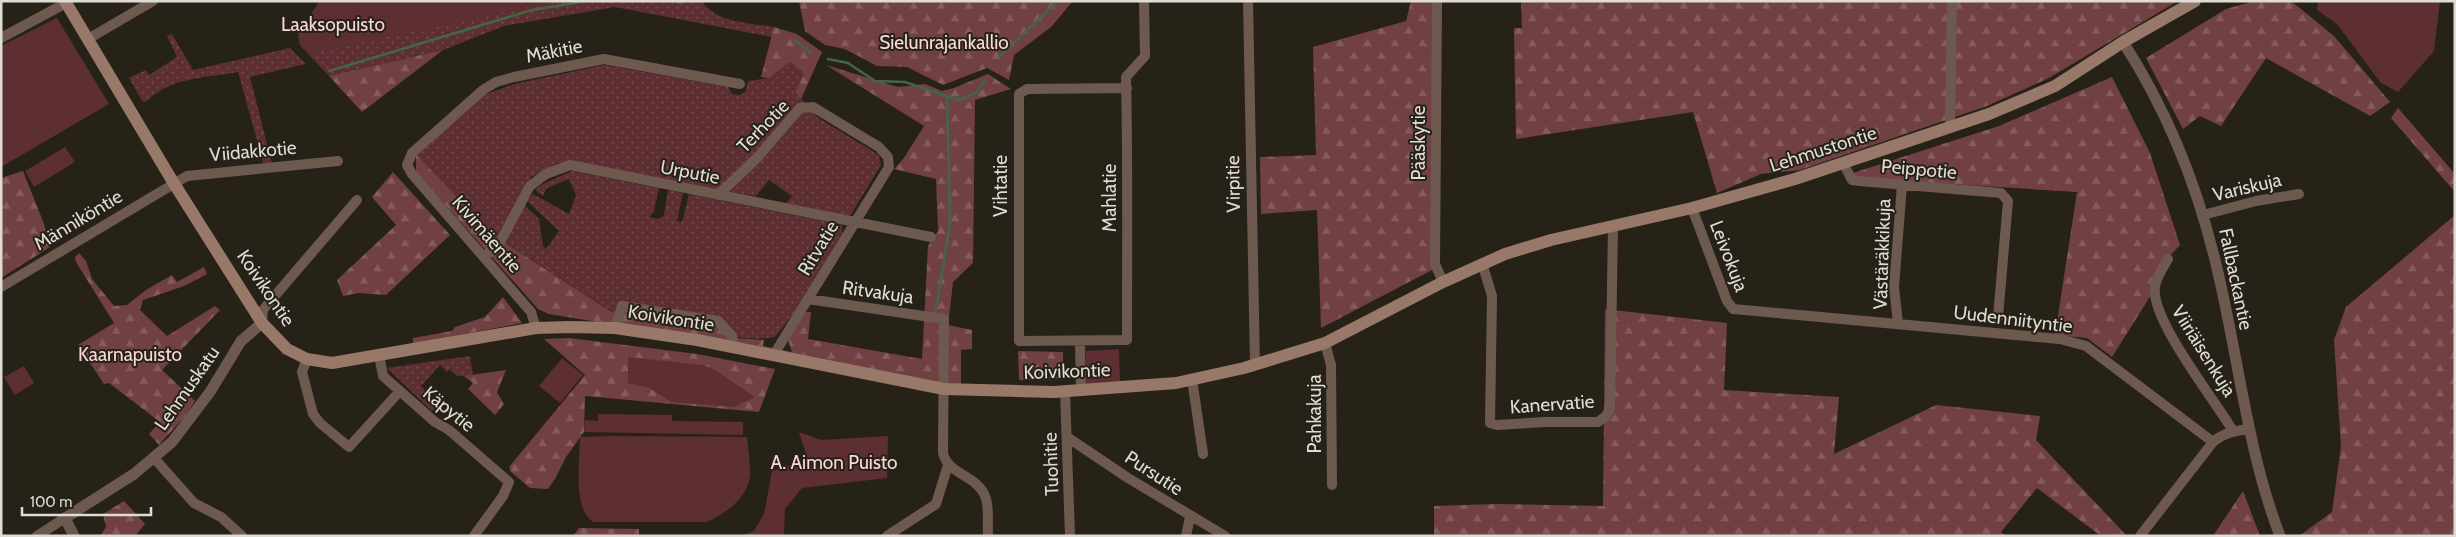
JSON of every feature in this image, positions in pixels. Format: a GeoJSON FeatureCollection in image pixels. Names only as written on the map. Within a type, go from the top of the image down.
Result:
{"type":"FeatureCollection","features":[{"type":"Feature","properties":{"kind":"main road","name":"Lehmustontie"},"geometry":{"type":"LineString","coordinates":[[1443,282],[1482,263],[1551,240],[1692,208],[1843,163],[1990,114],[2055,86],[2124,42],[2195,1]]}},
{"type":"Feature","properties":{"kind":"main road","name":"Koivikontie"},"geometry":{"type":"LineString","coordinates":[[66,2],[173,182],[262,323],[287,349],[307,359],[332,363],[536,328],[615,328],[734,347],[944,389],[1065,392],[1129,388],[1192,380],[1255,365],[1325,343],[1443,282]]}},
{"type":"Feature","properties":{"kind":"street"},"geometry":{"type":"LineString","coordinates":[[88,38],[153,1]]}},
{"type":"Feature","properties":{"kind":"street","name":"Mahlatie"},"geometry":{"type":"LineString","coordinates":[[1066,341],[1128,344],[1126,77],[1144,56],[1144,1]]}},
{"type":"Feature","properties":{"kind":"street","name":"Virpitie"},"geometry":{"type":"LineString","coordinates":[[1248,1],[1255,365]]}},
{"type":"Feature","properties":{"kind":"street","name":"Pääskytie"},"geometry":{"type":"LineString","coordinates":[[1437,1],[1435,259],[1443,282]]}},
{"type":"Feature","properties":{"kind":"street"},"geometry":{"type":"LineString","coordinates":[[1950,126],[1952,1]]}},
{"type":"Feature","properties":{"kind":"street"},"geometry":{"type":"LineString","coordinates":[[3,35],[66,2]]}},
{"type":"Feature","properties":{"kind":"street","name":"Fallbackantie"},"geometry":{"type":"LineString","coordinates":[[2124,42],[2153,91],[2176,137],[2203,215],[2216,262],[2248,429],[2280,536]]}},
{"type":"Feature","properties":{"kind":"street","name":"Mäkitie"},"geometry":{"type":"LineString","coordinates":[[407,165],[412,153],[483,90],[496,82],[514,77],[604,60],[740,84]]}},
{"type":"Feature","properties":{"kind":"street","name":"Vihtatie"},"geometry":{"type":"LineString","coordinates":[[1066,341],[1018,341],[1017,97],[1021,91],[1027,89],[1126,88]]}},
{"type":"Feature","properties":{"kind":"street","name":"Terhotie"},"geometry":{"type":"LineString","coordinates":[[718,195],[757,158],[800,108],[814,107],[879,147],[888,157]]}},
{"type":"Feature","properties":{"kind":"street","name":"Ritvatie"},"geometry":{"type":"LineString","coordinates":[[773,356],[853,222],[889,167],[888,157]]}},
{"type":"Feature","properties":{"kind":"street","name":"Viidakkotie"},"geometry":{"type":"LineString","coordinates":[[173,182],[187,176],[211,172],[338,161]]}},
{"type":"Feature","properties":{"kind":"street","name":"Peippotie"},"geometry":{"type":"LineString","coordinates":[[1843,163],[1852,180],[2001,193],[2008,201],[1998,317]]}},
{"type":"Feature","properties":{"kind":"street","name":"Kivimäentie"},"geometry":{"type":"LineString","coordinates":[[407,165],[412,174],[531,312],[536,328]]}},
{"type":"Feature","properties":{"kind":"street","name":"Urputie"},"geometry":{"type":"LineString","coordinates":[[484,257],[499,244],[530,186],[546,174],[570,165],[931,237]]}},
{"type":"Feature","properties":{"kind":"street","name":"Männiköntie"},"geometry":{"type":"LineString","coordinates":[[1,287],[173,182]]}},
{"type":"Feature","properties":{"kind":"street","name":"Västäräkkikuja"},"geometry":{"type":"LineString","coordinates":[[1898,323],[1894,286],[1902,185]]}},
{"type":"Feature","properties":{"kind":"street","name":"Variskuja"},"geometry":{"type":"LineString","coordinates":[[2203,215],[2256,201],[2299,194]]}},
{"type":"Feature","properties":{"kind":"street"},"geometry":{"type":"LineString","coordinates":[[262,323],[263,310],[357,200]]}},
{"type":"Feature","properties":{"kind":"street","name":"Leivokuja"},"geometry":{"type":"LineString","coordinates":[[1692,208],[1727,301],[1733,308],[1739,310]]}},
{"type":"Feature","properties":{"kind":"street","name":"Kanervatie"},"geometry":{"type":"LineString","coordinates":[[1482,263],[1492,296],[1490,423],[1498,425],[1598,422],[1606,416],[1610,409],[1612,226]]}},
{"type":"Feature","properties":{"kind":"street","name":"Viiriäisenkuja"},"geometry":{"type":"LineString","coordinates":[[2168,259],[2155,287],[2156,306],[2166,330],[2233,431]]}},
{"type":"Feature","properties":{"kind":"street","name":"Ritvakuja"},"geometry":{"type":"LineString","coordinates":[[808,299],[944,319],[944,389]]}},
{"type":"Feature","properties":{"kind":"street"},"geometry":{"type":"LineString","coordinates":[[615,328],[622,306],[718,320],[732,336],[734,347]]}},
{"type":"Feature","properties":{"kind":"street","name":"Uudenniityntie"},"geometry":{"type":"LineString","coordinates":[[1739,310],[2060,339],[2086,346],[2213,442]]}},
{"type":"Feature","properties":{"kind":"street","name":"Lehmuskatu"},"geometry":{"type":"LineString","coordinates":[[37,536],[134,474],[154,458],[184,429],[210,392],[241,341],[262,323]]}},
{"type":"Feature","properties":{"kind":"street"},"geometry":{"type":"LineString","coordinates":[[1080,341],[1081,391]]}},
{"type":"Feature","properties":{"kind":"street","name":"Pahkakuja"},"geometry":{"type":"LineString","coordinates":[[1325,343],[1331,365],[1332,485]]}},
{"type":"Feature","properties":{"kind":"street","name":"Käpytie"},"geometry":{"type":"LineString","coordinates":[[379,355],[383,376],[509,482],[503,496],[474,536]]}},
{"type":"Feature","properties":{"kind":"street"},"geometry":{"type":"LineString","coordinates":[[307,359],[302,372],[313,414],[320,423],[349,447],[400,392]]}},
{"type":"Feature","properties":{"kind":"street"},"geometry":{"type":"LineString","coordinates":[[1192,380],[1203,454]]}},
{"type":"Feature","properties":{"kind":"street"},"geometry":{"type":"LineString","coordinates":[[944,389],[943,453],[948,465],[968,476],[983,491],[986,499],[988,536]]}},
{"type":"Feature","properties":{"kind":"street","name":"Tuohitie"},"geometry":{"type":"LineString","coordinates":[[1065,392],[1070,536]]}},
{"type":"Feature","properties":{"kind":"street"},"geometry":{"type":"LineString","coordinates":[[2140,536],[2219,436],[2233,431],[2248,429]]}},
{"type":"Feature","properties":{"kind":"street","name":"Pursutie"},"geometry":{"type":"LineString","coordinates":[[1068,436],[1190,517],[1225,536]]}},
{"type":"Feature","properties":{"kind":"street"},"geometry":{"type":"LineString","coordinates":[[154,458],[194,502],[221,517],[242,536]]}},
{"type":"Feature","properties":{"kind":"street"},"geometry":{"type":"LineString","coordinates":[[887,536],[936,504],[948,465]]}},
{"type":"Feature","properties":{"kind":"street"},"geometry":{"type":"LineString","coordinates":[[1186,536],[1190,517]]}},
{"type":"Feature","properties":{"kind":"street"},"geometry":{"type":"LineString","coordinates":[[65,518],[74,536]]}},
{"type":"Feature","properties":{"kind":"green space"},"geometry":{"type":"Polygon","coordinates":[[[320,1],[702,1],[708,8],[724,18],[774,27],[772,37],[615,7],[504,26],[443,50],[329,76],[300,45],[298,34],[320,1]]]}},
{"type":"Feature","properties":{"kind":"green space","name":"Laaksopuisto"},"geometry":{"type":"Polygon","coordinates":[[[320,1],[556,1],[308,54],[300,45],[298,34],[320,1]]]}},
{"type":"Feature","properties":{"kind":"green space","name":"Sielunrajankallio"},"geometry":{"type":"Polygon","coordinates":[[[799,1],[1073,1],[1051,27],[1014,55],[1009,80],[987,68],[943,85],[907,67],[877,66],[845,49],[825,45],[805,31],[799,1]]]}},
{"type":"Feature","properties":{"kind":"green space"},"geometry":{"type":"Polygon","coordinates":[[[1411,1],[1432,1],[1432,270],[1321,328],[1317,210],[1261,214],[1260,157],[1316,155],[1313,47],[1406,21],[1411,1]]]}},
{"type":"Feature","properties":{"kind":"green space"},"geometry":{"type":"Polygon","coordinates":[[[1521,1],[2178,1],[2049,78],[1987,106],[1800,170],[1761,174],[1717,193],[1693,112],[1516,139],[1514,28],[1522,28],[1521,1]]]}},
{"type":"Feature","properties":{"kind":"green space"},"geometry":{"type":"Polygon","coordinates":[[[2255,1],[2291,1],[2334,36],[2390,102],[2370,116],[2266,58],[2221,126],[2200,116],[2183,129],[2146,58],[2226,9],[2255,1]]]}},
{"type":"Feature","properties":{"kind":"green space"},"geometry":{"type":"Polygon","coordinates":[[[2318,1],[2440,1],[2434,51],[2398,92],[2380,82],[2337,24],[2317,10],[2318,1]]]}},
{"type":"Feature","properties":{"kind":"green space"},"geometry":{"type":"Polygon","coordinates":[[[57,18],[109,104],[1,167],[1,46],[57,18]]]}},
{"type":"Feature","properties":{"kind":"green space"},"geometry":{"type":"Polygon","coordinates":[[[774,27],[797,34],[822,52],[801,99],[795,92],[804,73],[790,62],[769,78],[761,77],[774,27]]]}},
{"type":"Feature","properties":{"kind":"green space"},"geometry":{"type":"Polygon","coordinates":[[[172,34],[193,70],[290,48],[306,64],[250,77],[272,164],[264,165],[238,72],[177,83],[156,94],[146,102],[142,101],[129,78],[146,70],[149,75],[177,57],[167,36],[172,34]]]}},
{"type":"Feature","properties":{"kind":"green space"},"geometry":{"type":"Polygon","coordinates":[[[443,50],[362,112],[329,76],[443,50]]]}},
{"type":"Feature","properties":{"kind":"green space"},"geometry":{"type":"Polygon","coordinates":[[[790,62],[804,73],[795,92],[817,117],[879,155],[881,165],[850,216],[786,203],[792,196],[769,180],[756,196],[559,163],[531,177],[518,199],[539,219],[543,246],[546,249],[559,231],[527,201],[533,194],[569,214],[576,195],[569,179],[547,188],[543,196],[535,190],[541,185],[572,171],[659,188],[654,211],[649,217],[657,219],[664,216],[668,190],[683,193],[677,221],[682,222],[689,194],[842,225],[842,233],[794,313],[775,337],[759,339],[721,334],[625,309],[613,312],[494,236],[416,154],[484,95],[514,84],[605,65],[728,87],[732,94],[740,95],[746,91],[748,81],[769,78],[790,62]]]}},
{"type":"Feature","properties":{"kind":"green space"},"geometry":{"type":"Polygon","coordinates":[[[826,65],[898,87],[925,84],[942,91],[988,74],[1011,89],[975,100],[973,263],[953,282],[948,325],[972,330],[972,349],[961,350],[961,385],[947,386],[763,349],[549,314],[538,309],[416,172],[416,154],[494,236],[612,312],[625,309],[716,324],[736,338],[764,340],[763,346],[792,352],[788,340],[805,312],[811,312],[808,339],[922,359],[928,246],[938,231],[936,179],[894,169],[904,158],[924,126],[826,65]]]}},
{"type":"Feature","properties":{"kind":"green space"},"geometry":{"type":"Polygon","coordinates":[[[2112,77],[2150,153],[2180,245],[2167,259],[2153,292],[2112,357],[2087,338],[2055,335],[2077,192],[1856,178],[1853,173],[1999,126],[2112,77]]]}},
{"type":"Feature","properties":{"kind":"green space"},"geometry":{"type":"Polygon","coordinates":[[[2398,108],[2455,174],[2455,192],[2391,118],[2398,108]]]}},
{"type":"Feature","properties":{"kind":"green space"},"geometry":{"type":"Polygon","coordinates":[[[65,147],[75,162],[34,187],[25,171],[65,147]]]}},
{"type":"Feature","properties":{"kind":"green space"},"geometry":{"type":"Polygon","coordinates":[[[23,171],[44,224],[50,247],[1,278],[1,178],[23,171]]]}},
{"type":"Feature","properties":{"kind":"green space"},"geometry":{"type":"Polygon","coordinates":[[[393,172],[450,235],[386,295],[359,293],[343,296],[337,280],[396,225],[372,197],[393,172]]]}},
{"type":"Feature","properties":{"kind":"green space"},"geometry":{"type":"Polygon","coordinates":[[[2455,215],[2455,536],[2299,536],[2332,512],[2341,446],[2334,340],[2346,307],[2455,215]]]}},
{"type":"Feature","properties":{"kind":"green space","name":"Kaarnapuisto"},"geometry":{"type":"Polygon","coordinates":[[[79,253],[86,261],[92,279],[114,306],[127,305],[146,290],[172,275],[177,282],[204,267],[207,274],[184,286],[143,300],[140,310],[167,336],[215,306],[220,310],[162,370],[195,401],[185,416],[159,445],[149,434],[160,422],[109,383],[104,384],[78,345],[114,323],[76,262],[75,257],[79,253]]]}},
{"type":"Feature","properties":{"kind":"green space"},"geometry":{"type":"Polygon","coordinates":[[[503,297],[522,323],[413,344],[413,338],[452,331],[455,327],[485,317],[503,297]]]}},
{"type":"Feature","properties":{"kind":"green space"},"geometry":{"type":"Polygon","coordinates":[[[1605,309],[1727,323],[1724,390],[1839,397],[1834,454],[1936,405],[2040,416],[2036,440],[2127,536],[2101,536],[2037,488],[2001,532],[2006,536],[1434,536],[1434,506],[1495,504],[1603,506],[1605,309]]]}},
{"type":"Feature","properties":{"kind":"green space"},"geometry":{"type":"Polygon","coordinates":[[[569,338],[697,354],[775,369],[759,412],[585,396],[584,432],[566,457],[548,489],[530,488],[511,472],[509,467],[585,375],[544,339],[569,338]],[[702,365],[650,388],[672,402],[754,397],[713,369],[702,365]]]}},
{"type":"Feature","properties":{"kind":"green space"},"geometry":{"type":"Polygon","coordinates":[[[1119,349],[1120,382],[1086,384],[1086,351],[1119,349]]]}},
{"type":"Feature","properties":{"kind":"green space"},"geometry":{"type":"Polygon","coordinates":[[[1018,351],[1063,352],[1063,379],[1019,380],[1018,351]]]}},
{"type":"Feature","properties":{"kind":"green space"},"geometry":{"type":"Polygon","coordinates":[[[470,356],[473,376],[457,376],[450,369],[447,372],[440,365],[421,386],[439,403],[432,411],[387,368],[470,356]]]}},
{"type":"Feature","properties":{"kind":"green space"},"geometry":{"type":"Polygon","coordinates":[[[628,357],[702,365],[713,369],[754,397],[734,407],[672,402],[650,388],[628,383],[628,357]]]}},
{"type":"Feature","properties":{"kind":"green space"},"geometry":{"type":"Polygon","coordinates":[[[562,358],[583,375],[560,403],[539,386],[562,358]]]}},
{"type":"Feature","properties":{"kind":"green space"},"geometry":{"type":"Polygon","coordinates":[[[24,366],[34,383],[15,395],[4,377],[24,366]]]}},
{"type":"Feature","properties":{"kind":"green space"},"geometry":{"type":"Polygon","coordinates":[[[506,370],[497,392],[504,404],[495,415],[468,389],[473,383],[464,376],[506,370]]]}},
{"type":"Feature","properties":{"kind":"green space"},"geometry":{"type":"Polygon","coordinates":[[[598,414],[672,415],[672,421],[743,422],[743,435],[584,432],[585,420],[598,421],[598,414]]]}},
{"type":"Feature","properties":{"kind":"green space","name":"A. Aimon Puisto"},"geometry":{"type":"Polygon","coordinates":[[[799,432],[821,440],[888,436],[887,478],[802,488],[785,509],[784,536],[740,536],[754,531],[764,514],[772,471],[808,460],[799,432]]]}},
{"type":"Feature","properties":{"kind":"green space"},"geometry":{"type":"Polygon","coordinates":[[[580,437],[747,437],[750,467],[748,484],[734,505],[706,522],[593,522],[586,515],[580,495],[580,437]]]}},
{"type":"Feature","properties":{"kind":"green space"},"geometry":{"type":"Polygon","coordinates":[[[2243,491],[2260,536],[2213,536],[2243,491]]]}},
{"type":"Feature","properties":{"kind":"green space"},"geometry":{"type":"Polygon","coordinates":[[[124,501],[145,524],[135,536],[100,536],[106,527],[103,514],[124,501]]]}},
{"type":"Feature","properties":{"kind":"green space"},"geometry":{"type":"Polygon","coordinates":[[[579,528],[639,529],[639,536],[573,536],[579,528]]]}},
{"type":"Feature","properties":{"kind":"waterway"},"geometry":{"type":"LineString","coordinates":[[329,71],[532,10],[587,1]]}},
{"type":"Feature","properties":{"kind":"waterway"},"geometry":{"type":"LineString","coordinates":[[675,1],[681,3]]}},
{"type":"Feature","properties":{"kind":"waterway"},"geometry":{"type":"LineString","coordinates":[[999,57],[1058,1]]}},
{"type":"Feature","properties":{"kind":"waterway"},"geometry":{"type":"LineString","coordinates":[[794,40],[811,52]]}},
{"type":"Feature","properties":{"kind":"waterway"},"geometry":{"type":"LineString","coordinates":[[828,59],[848,63],[875,81],[905,82],[958,100],[976,93],[985,80]]}},
{"type":"Feature","properties":{"kind":"waterway"},"geometry":{"type":"LineString","coordinates":[[936,310],[950,224],[947,96]]}}]}
